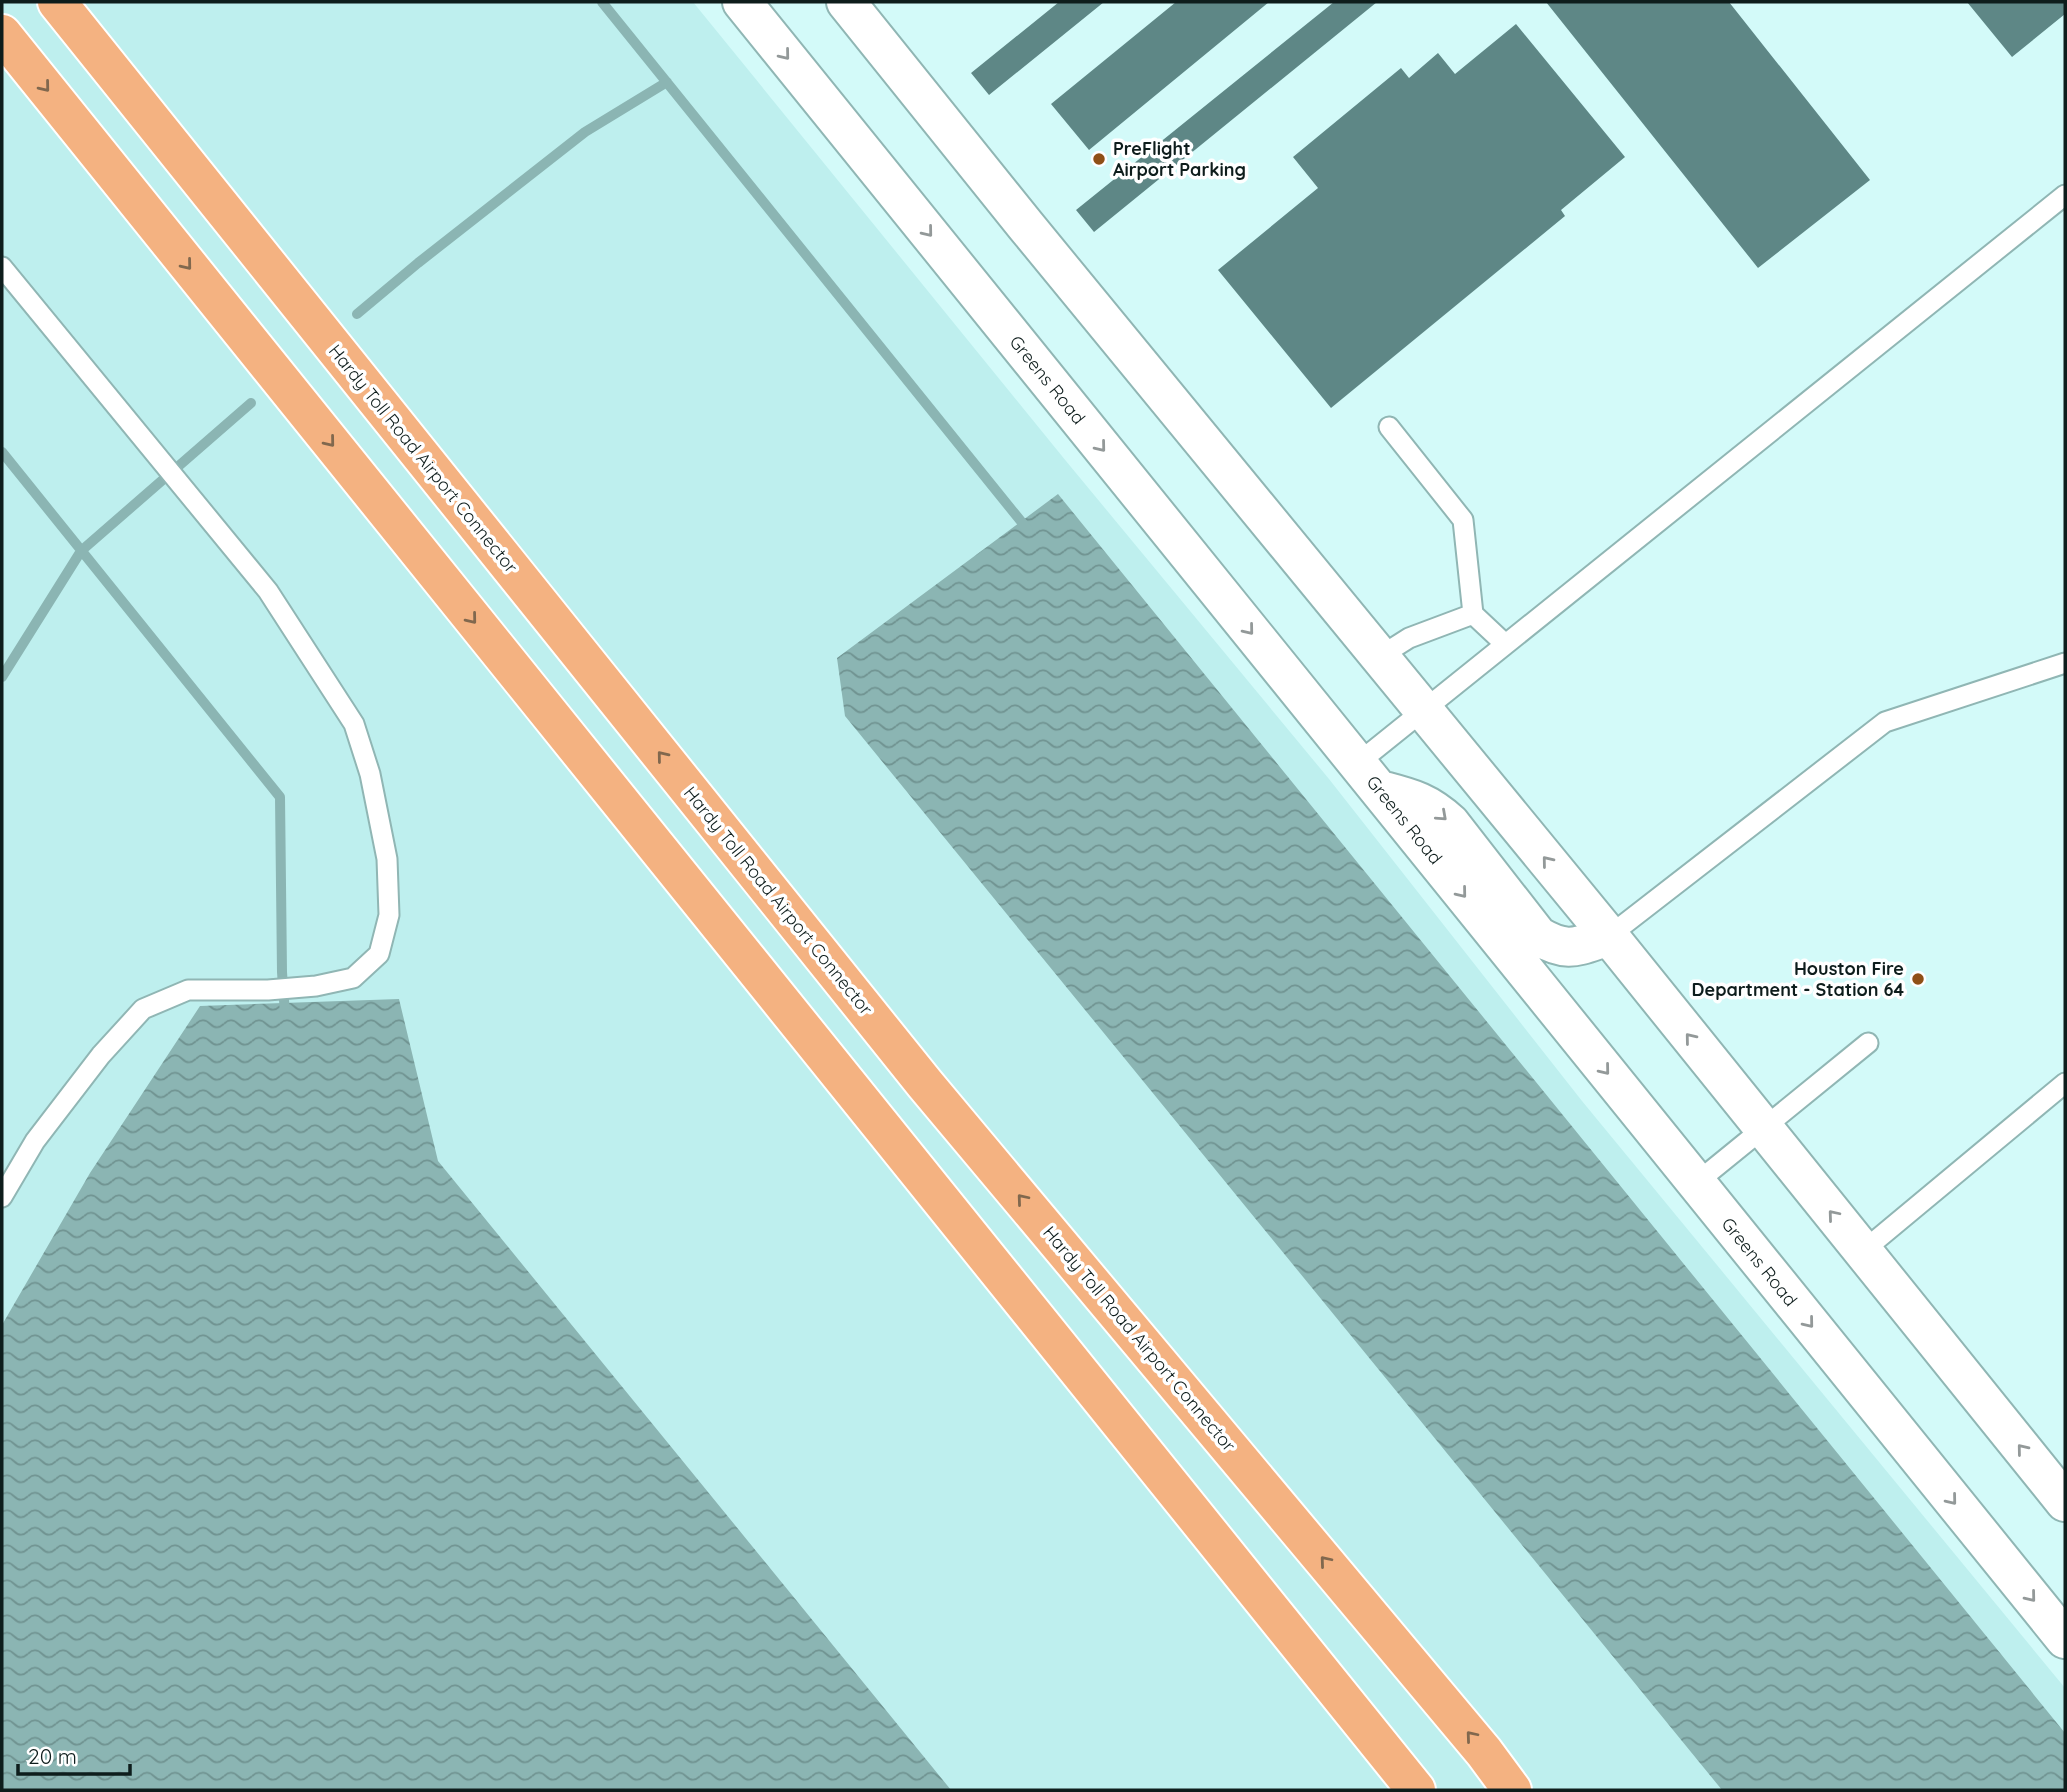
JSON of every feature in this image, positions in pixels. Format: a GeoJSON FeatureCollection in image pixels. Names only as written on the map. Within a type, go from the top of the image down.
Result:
{"type":"FeatureCollection","features":[{"type":"Feature","properties":{"kind":"highway","name":"Hardy Toll Road Airport Connector"},"geometry":{"type":"LineString","coordinates":[[57,2],[925,1084],[1484,1752],[1512,1790]]}},
{"type":"Feature","properties":{"kind":"highway"},"geometry":{"type":"LineString","coordinates":[[2,34],[1416,1790]]}},
{"type":"Feature","properties":{"kind":"main road","name":"Greens Road"},"geometry":{"type":"LineString","coordinates":[[742,2],[2065,1639]]}},
{"type":"Feature","properties":{"kind":"main road"},"geometry":{"type":"LineString","coordinates":[[846,2],[1609,936],[2065,1502]]}},
{"type":"Feature","properties":{"kind":"main road"},"geometry":{"type":"LineString","coordinates":[[1369,777],[1434,808],[1450,823],[1538,936],[1554,945],[1569,948],[1609,936]]}},
{"type":"Feature","properties":{"kind":"lane"},"geometry":{"type":"LineString","coordinates":[[1369,777],[1423,710],[2065,195]]}},
{"type":"Feature","properties":{"kind":"lane"},"geometry":{"type":"LineString","coordinates":[[2,267],[268,591],[354,724],[370,774],[387,859],[389,915],[379,954],[353,978],[316,986],[268,990],[188,990],[143,1009],[102,1055],[35,1141],[2,1197]]}},
{"type":"Feature","properties":{"kind":"lane"},"geometry":{"type":"LineString","coordinates":[[1389,427],[1463,520],[1473,614],[1505,643]]}},
{"type":"Feature","properties":{"kind":"lane"},"geometry":{"type":"LineString","coordinates":[[1379,657],[1409,638],[1473,614]]}},
{"type":"Feature","properties":{"kind":"lane"},"geometry":{"type":"LineString","coordinates":[[1609,936],[1885,722],[2065,663]]}},
{"type":"Feature","properties":{"kind":"lane"},"geometry":{"type":"LineString","coordinates":[[1696,1183],[1868,1044]]}},
{"type":"Feature","properties":{"kind":"lane"},"geometry":{"type":"LineString","coordinates":[[1863,1251],[2065,1083]]}},
{"type":"Feature","properties":{"kind":"shaded area"},"geometry":{"type":"Polygon","coordinates":[[[2,2],[693,2],[1329,779],[1582,1101],[2065,1688],[2065,1790],[2,1790],[2,2]]]}},
{"type":"Feature","properties":{"kind":"water"},"geometry":{"type":"Polygon","coordinates":[[[1058,494],[2065,1733],[2065,1790],[1722,1790],[845,716],[837,658],[1058,494]]]}},
{"type":"Feature","properties":{"kind":"water"},"geometry":{"type":"Polygon","coordinates":[[[399,999],[438,1161],[951,1790],[2,1790],[2,1325],[90,1173],[200,1006],[399,999]]]}},
{"type":"Feature","properties":{"kind":"building"},"geometry":{"type":"Polygon","coordinates":[[[1059,2],[1104,2],[989,95],[971,73],[1059,2]]]}},
{"type":"Feature","properties":{"kind":"building"},"geometry":{"type":"Polygon","coordinates":[[[1176,2],[1269,2],[1089,150],[1051,104],[1176,2]]]}},
{"type":"Feature","properties":{"kind":"building"},"geometry":{"type":"Polygon","coordinates":[[[1334,2],[1377,2],[1094,232],[1076,210],[1334,2]]]}},
{"type":"Feature","properties":{"kind":"building"},"geometry":{"type":"Polygon","coordinates":[[[1546,2],[1729,2],[1870,180],[1758,268],[1546,2]]]}},
{"type":"Feature","properties":{"kind":"building"},"geometry":{"type":"Polygon","coordinates":[[[1967,2],[2065,2],[2065,14],[2012,57],[1967,2]]]}},
{"type":"Feature","properties":{"kind":"building"},"geometry":{"type":"Polygon","coordinates":[[[1516,24],[1625,157],[1561,210],[1565,216],[1331,408],[1218,270],[1318,188],[1293,157],[1401,68],[1409,78],[1438,53],[1455,74],[1516,24]]]}},
{"type":"Feature","properties":{"kind":"waterway"},"geometry":{"type":"LineString","coordinates":[[602,2],[1028,530]]}},
{"type":"Feature","properties":{"kind":"waterway"},"geometry":{"type":"LineString","coordinates":[[357,314],[585,132],[667,82]]}},
{"type":"Feature","properties":{"kind":"waterway"},"geometry":{"type":"LineString","coordinates":[[2,677],[81,551],[251,403]]}},
{"type":"Feature","properties":{"kind":"waterway"},"geometry":{"type":"LineString","coordinates":[[2,452],[280,797],[285,1014]]}},
{"type":"Feature","properties":{"kind":"place","name":"PreFlight Airport Parking"},"geometry":{"type":"Point","coordinates":[1099,159]}},
{"type":"Feature","properties":{"kind":"place","name":"Houston Fire Department - Station 64"},"geometry":{"type":"Point","coordinates":[1918,979]}}]}
